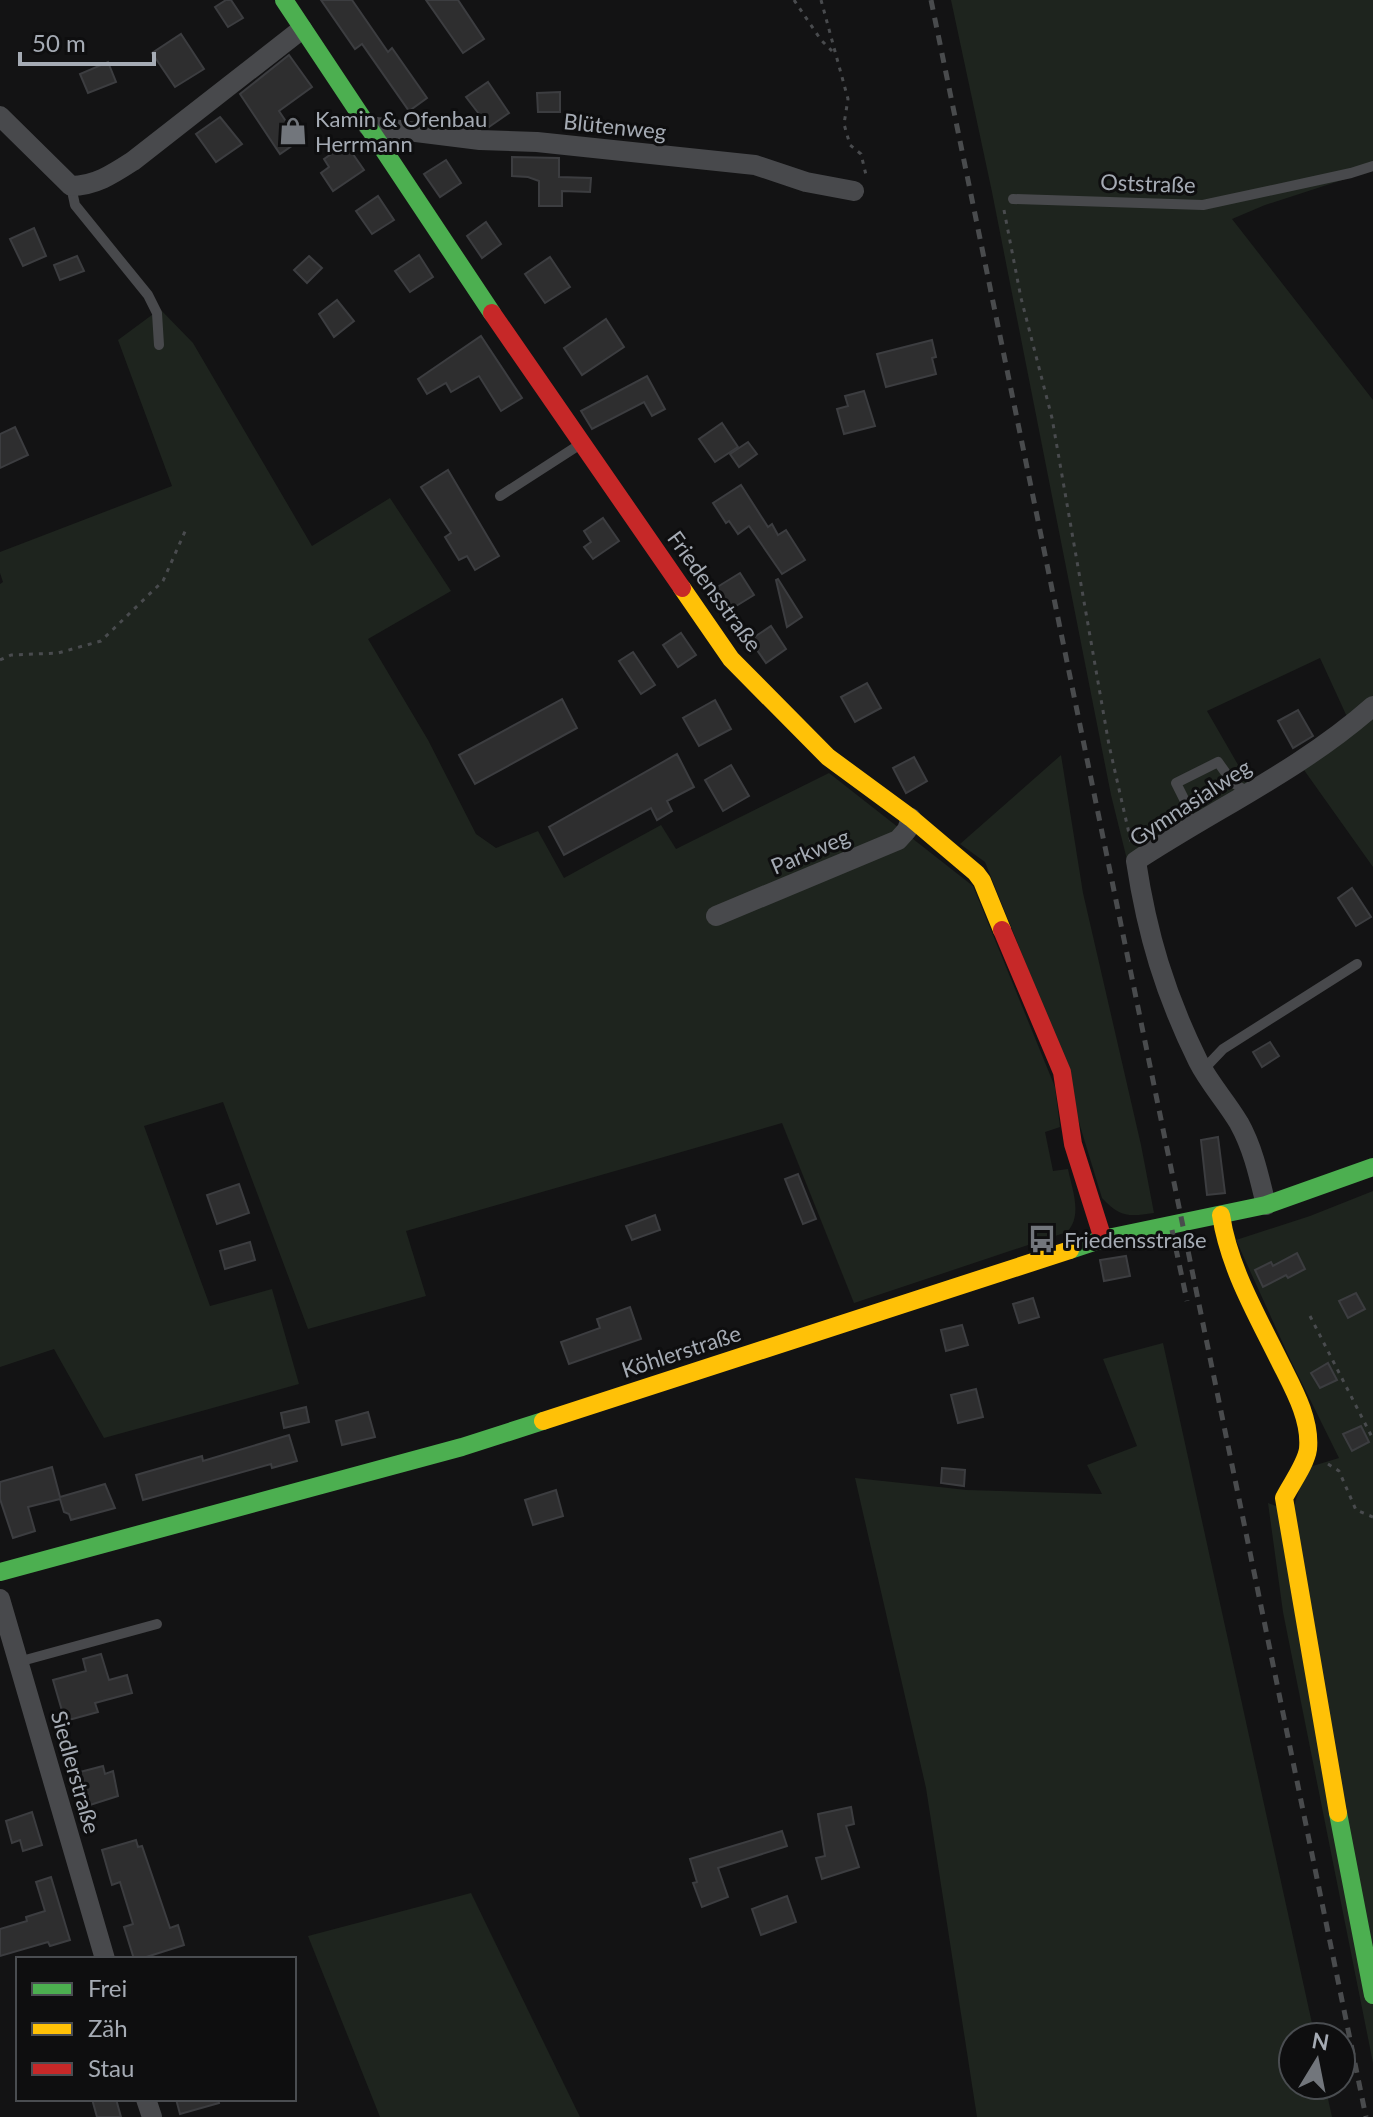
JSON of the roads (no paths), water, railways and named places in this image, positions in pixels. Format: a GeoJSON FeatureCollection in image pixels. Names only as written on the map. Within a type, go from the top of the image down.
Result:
{"type":"FeatureCollection","features":[{"type":"Feature","properties":{"kind":"street","name":"Friedensstraße"},"geometry":{"type":"LineString","coordinates":[[284,0],[581,444],[731,659],[828,757],[911,818],[982,881],[1062,1072],[1073,1144],[1103,1239]]}},
{"type":"Feature","properties":{"kind":"street"},"geometry":{"type":"LineString","coordinates":[[0,116],[71,186],[86,186],[133,161],[302,29]]}},
{"type":"Feature","properties":{"kind":"street","name":"Blütenweg"},"geometry":{"type":"LineString","coordinates":[[368,126],[480,140],[537,142],[755,165],[806,182],[854,191]]}},
{"type":"Feature","properties":{"kind":"street","name":"Gymnasialweg"},"geometry":{"type":"LineString","coordinates":[[1266,1205],[1248,1142],[1239,1123],[1203,1070],[1177,1017],[1158,967],[1144,914],[1136,861],[1250,793],[1321,746],[1373,706]]}},
{"type":"Feature","properties":{"kind":"street","name":"Parkweg"},"geometry":{"type":"LineString","coordinates":[[716,916],[898,840],[907,830],[911,818]]}},
{"type":"Feature","properties":{"kind":"street","name":"Köhlerstraße"},"geometry":{"type":"LineString","coordinates":[[0,1572],[462,1447],[1103,1239],[1266,1205],[1373,1167]]}},
{"type":"Feature","properties":{"kind":"street"},"geometry":{"type":"LineString","coordinates":[[1221,1215],[1224,1236],[1243,1287],[1294,1390],[1306,1424],[1308,1451],[1284,1498],[1328,1760],[1373,1995]]}},
{"type":"Feature","properties":{"kind":"street","name":"Siedlerstraße"},"geometry":{"type":"LineString","coordinates":[[0,1599],[104,1957]]}},
{"type":"Feature","properties":{"kind":"lane","name":"Oststraße"},"geometry":{"type":"LineString","coordinates":[[1013,199],[1203,205],[1373,166]]}},
{"type":"Feature","properties":{"kind":"lane"},"geometry":{"type":"LineString","coordinates":[[71,186],[75,205],[153,304],[157,313],[159,345]]}},
{"type":"Feature","properties":{"kind":"lane"},"geometry":{"type":"LineString","coordinates":[[500,496],[581,444]]}},
{"type":"Feature","properties":{"kind":"lane"},"geometry":{"type":"LineString","coordinates":[[1183,833],[1189,809],[1176,783],[1218,762],[1233,783],[1250,793]]}},
{"type":"Feature","properties":{"kind":"lane"},"geometry":{"type":"LineString","coordinates":[[1203,1070],[1223,1049],[1357,964]]}},
{"type":"Feature","properties":{"kind":"lane"},"geometry":{"type":"LineString","coordinates":[[18,1662],[157,1624]]}},
{"type":"Feature","properties":{"kind":"railway"},"geometry":{"type":"LineString","coordinates":[[931,0],[1366,2117]]}},
{"type":"Feature","properties":{"kind":"railway"},"geometry":{"type":"LineString","coordinates":[[1172,1230],[1187,1301]]}},
{"type":"Feature","properties":{"kind":"place","name":"Kamin & Ofenbau Herrmann"},"geometry":{"type":"Point","coordinates":[293,131]}},
{"type":"Feature","properties":{"kind":"place","name":"Friedensstraße"},"geometry":{"type":"Point","coordinates":[1042,1239]}}]}
